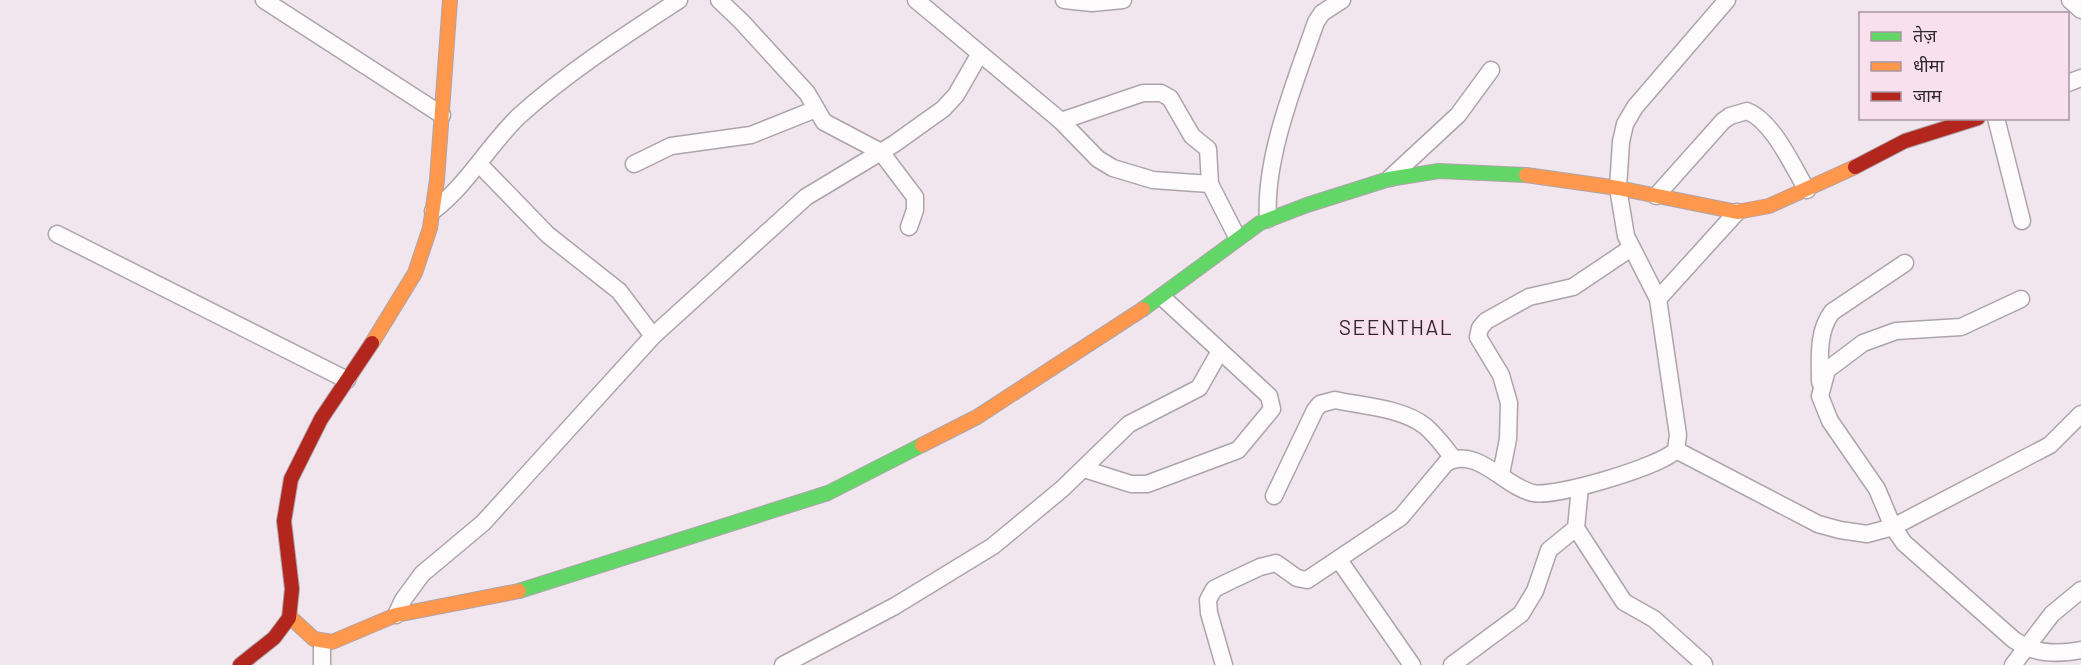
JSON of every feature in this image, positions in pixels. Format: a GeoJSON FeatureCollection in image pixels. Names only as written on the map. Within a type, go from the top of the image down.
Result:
{"type":"FeatureCollection","features":[{"type":"Feature","properties":{"kind":"street"},"geometry":{"type":"LineString","coordinates":[[264,0],[442,115]]}},
{"type":"Feature","properties":{"kind":"street"},"geometry":{"type":"LineString","coordinates":[[240,665],[272,639],[290,617],[290,568],[284,535],[288,491],[294,471],[347,380],[415,274],[433,211],[450,0]]}},
{"type":"Feature","properties":{"kind":"street"},"geometry":{"type":"LineString","coordinates":[[433,211],[460,188],[527,110],[601,51],[679,0]]}},
{"type":"Feature","properties":{"kind":"street"},"geometry":{"type":"LineString","coordinates":[[719,0],[807,93],[829,126],[881,152],[915,197],[915,210],[909,227]]}},
{"type":"Feature","properties":{"kind":"street"},"geometry":{"type":"LineString","coordinates":[[916,0],[979,55],[1061,121],[1083,147],[1113,168],[1153,180],[1210,184]]}},
{"type":"Feature","properties":{"kind":"street"},"geometry":{"type":"LineString","coordinates":[[1064,0],[1092,3],[1123,0]]}},
{"type":"Feature","properties":{"kind":"street"},"geometry":{"type":"LineString","coordinates":[[1268,219],[1268,190],[1294,83],[1316,22],[1322,13],[1342,0]]}},
{"type":"Feature","properties":{"kind":"street"},"geometry":{"type":"LineString","coordinates":[[1274,496],[1315,410],[1335,400],[1384,410],[1413,419],[1425,425],[1453,458],[1470,461],[1501,474],[1528,492],[1536,494],[1580,487],[1665,460],[1676,450],[1678,435],[1658,299],[1631,248],[1618,188],[1625,124],[1635,107],[1727,0]]}},
{"type":"Feature","properties":{"kind":"street"},"geometry":{"type":"LineString","coordinates":[[2070,0],[2081,10]]}},
{"type":"Feature","properties":{"kind":"street"},"geometry":{"type":"LineString","coordinates":[[396,615],[403,600],[422,574],[483,523],[652,336],[807,197],[881,152],[950,103],[979,55]]}},
{"type":"Feature","properties":{"kind":"street"},"geometry":{"type":"LineString","coordinates":[[1389,179],[1458,115],[1491,70]]}},
{"type":"Feature","properties":{"kind":"street"},"geometry":{"type":"LineString","coordinates":[[1061,121],[1143,93],[1161,93],[1170,98],[1192,136],[1208,149],[1210,184],[1237,237]]}},
{"type":"Feature","properties":{"kind":"street"},"geometry":{"type":"LineString","coordinates":[[634,164],[671,146],[751,135],[816,109]]}},
{"type":"Feature","properties":{"kind":"street"},"geometry":{"type":"LineString","coordinates":[[1656,196],[1723,121],[1730,116],[1747,111],[1759,119],[1776,138],[1807,190]]}},
{"type":"Feature","properties":{"kind":"street"},"geometry":{"type":"LineString","coordinates":[[322,644],[396,615],[503,596],[828,493],[977,417],[1162,297],[1237,237],[1268,219],[1389,179],[1439,171],[1504,172],[1618,188],[1737,212],[1769,206],[1807,190],[1905,141],[1972,120]]}},
{"type":"Feature","properties":{"kind":"street"},"geometry":{"type":"LineString","coordinates":[[1997,120],[2022,221]]}},
{"type":"Feature","properties":{"kind":"street"},"geometry":{"type":"LineString","coordinates":[[480,165],[548,235],[620,291],[652,336]]}},
{"type":"Feature","properties":{"kind":"street"},"geometry":{"type":"LineString","coordinates":[[1658,299],[1737,212]]}},
{"type":"Feature","properties":{"kind":"street"},"geometry":{"type":"LineString","coordinates":[[57,234],[347,380]]}},
{"type":"Feature","properties":{"kind":"street"},"geometry":{"type":"LineString","coordinates":[[1501,474],[1508,439],[1509,404],[1500,375],[1479,337],[1480,328],[1486,321],[1529,297],[1573,287],[1631,248]]}},
{"type":"Feature","properties":{"kind":"street"},"geometry":{"type":"LineString","coordinates":[[1905,263],[1832,312],[1826,321],[1821,346],[1820,396],[1830,421],[1877,489],[1893,527],[1919,558],[2026,647],[2065,659],[2081,650]]}},
{"type":"Feature","properties":{"kind":"street"},"geometry":{"type":"LineString","coordinates":[[1084,469],[1131,484],[1147,484],[1230,454],[1246,443],[1268,416],[1272,402],[1269,396],[1162,297]]}},
{"type":"Feature","properties":{"kind":"street"},"geometry":{"type":"LineString","coordinates":[[1820,389],[1824,377],[1833,364],[1863,343],[1896,332],[1960,327],[2021,299]]}},
{"type":"Feature","properties":{"kind":"street"},"geometry":{"type":"LineString","coordinates":[[783,665],[895,606],[993,546],[1084,469],[1129,424],[1199,388],[1220,351]]}},
{"type":"Feature","properties":{"kind":"street"},"geometry":{"type":"LineString","coordinates":[[1676,450],[1818,524],[1840,531],[1867,534],[1893,527],[2050,445],[2081,414]]}},
{"type":"Feature","properties":{"kind":"street"},"geometry":{"type":"LineString","coordinates":[[1224,665],[1209,613],[1208,600],[1214,589],[1260,567],[1276,563],[1297,578],[1307,580],[1401,517],[1446,463],[1453,458]]}},
{"type":"Feature","properties":{"kind":"street"},"geometry":{"type":"LineString","coordinates":[[1580,487],[1576,528],[1623,602],[1654,619],[1704,663]]}},
{"type":"Feature","properties":{"kind":"street"},"geometry":{"type":"LineString","coordinates":[[1452,665],[1470,660],[1521,614],[1535,591],[1549,550],[1576,528]]}},
{"type":"Feature","properties":{"kind":"street"},"geometry":{"type":"LineString","coordinates":[[1339,560],[1412,665]]}},
{"type":"Feature","properties":{"kind":"street"},"geometry":{"type":"LineString","coordinates":[[2013,665],[2052,614],[2081,590]]}},
{"type":"Feature","properties":{"kind":"street"},"geometry":{"type":"LineString","coordinates":[[290,617],[313,639],[322,644]]}},
{"type":"Feature","properties":{"kind":"street"},"geometry":{"type":"LineString","coordinates":[[322,644],[322,665]]}},
{"type":"Feature","properties":{"kind":"traffic: fast"},"geometry":{"type":"LineString","coordinates":[[1143,309],[1260,223],[1307,205],[1389,179],[1439,171],[1526,175]]}},
{"type":"Feature","properties":{"kind":"traffic: fast"},"geometry":{"type":"LineString","coordinates":[[519,591],[828,493],[922,445]]}},
{"type":"Feature","properties":{"kind":"traffic: slow"},"geometry":{"type":"LineString","coordinates":[[372,343],[415,273],[430,228],[437,180],[450,0]]}},
{"type":"Feature","properties":{"kind":"traffic: slow"},"geometry":{"type":"LineString","coordinates":[[1526,175],[1618,188],[1737,212],[1769,206],[1855,167]]}},
{"type":"Feature","properties":{"kind":"traffic: slow"},"geometry":{"type":"LineString","coordinates":[[922,445],[977,417],[1143,309]]}},
{"type":"Feature","properties":{"kind":"traffic: slow"},"geometry":{"type":"LineString","coordinates":[[290,617],[314,639],[332,642],[396,615],[519,591]]}},
{"type":"Feature","properties":{"kind":"traffic: jam"},"geometry":{"type":"LineString","coordinates":[[1855,167],[1905,141],[1972,120]]}},
{"type":"Feature","properties":{"kind":"traffic: jam"},"geometry":{"type":"LineString","coordinates":[[240,665],[274,638],[289,618],[292,589],[284,521],[291,479],[321,419],[372,343]]}},
{"type":"Feature","properties":{"kind":"district","name":"SEENTHAL"},"geometry":{"type":"Point","coordinates":[1396,326]}}]}
